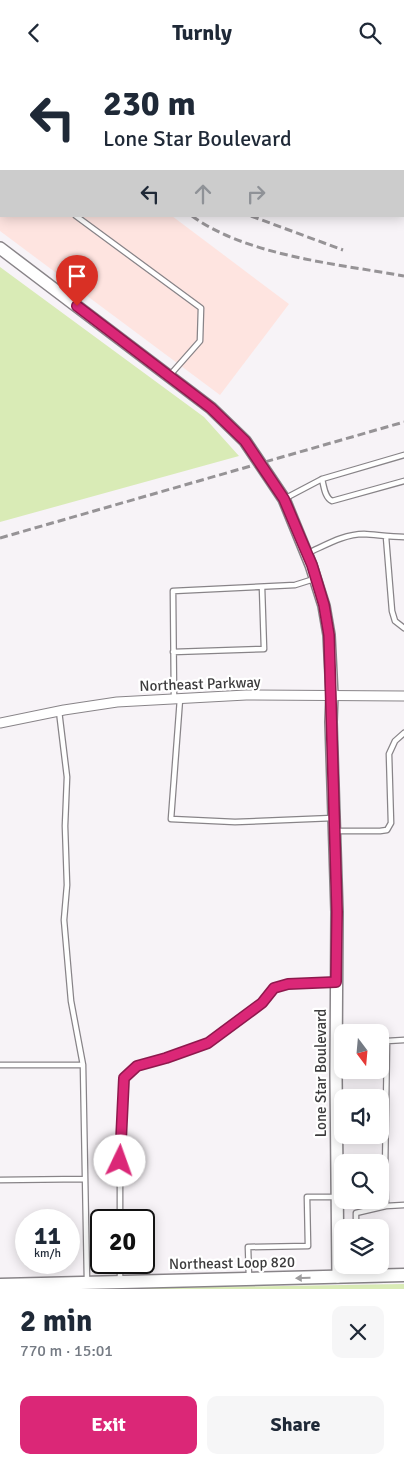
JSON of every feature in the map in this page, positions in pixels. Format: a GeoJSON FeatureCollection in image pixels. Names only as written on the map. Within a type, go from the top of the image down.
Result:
{"type":"FeatureCollection","features":[{"type":"Feature","properties":{"kind":"main road","name":"Northeast Loop 820"},"geometry":{"type":"LineString","coordinates":[[0,1285],[338,1277],[356,1273],[404,1275]]}},
{"type":"Feature","properties":{"kind":"street","name":"Lone Star Boulevard"},"geometry":{"type":"LineString","coordinates":[[0,248],[169,376],[218,415],[245,441],[284,499],[307,554],[324,605],[329,635],[332,695],[331,723],[337,912],[337,1154]]}},
{"type":"Feature","properties":{"kind":"street","name":"Northeast Parkway"},"geometry":{"type":"LineString","coordinates":[[0,723],[117,702],[246,695],[404,696]]}},
{"type":"Feature","properties":{"kind":"street","name":"Lone Star Boulevard"},"geometry":{"type":"LineString","coordinates":[[337,1209],[338,1277]]}},
{"type":"Feature","properties":{"kind":"lane"},"geometry":{"type":"LineString","coordinates":[[77,217],[201,308],[200,341],[169,376]]}},
{"type":"Feature","properties":{"kind":"lane"},"geometry":{"type":"LineString","coordinates":[[284,499],[322,479],[404,455]]}},
{"type":"Feature","properties":{"kind":"lane"},"geometry":{"type":"LineString","coordinates":[[322,479],[326,495],[332,501],[404,481]]}},
{"type":"Feature","properties":{"kind":"lane"},"geometry":{"type":"LineString","coordinates":[[307,554],[350,536],[404,537]]}},
{"type":"Feature","properties":{"kind":"lane"},"geometry":{"type":"LineString","coordinates":[[386,537],[392,611],[395,621],[404,628]]}},
{"type":"Feature","properties":{"kind":"lane"},"geometry":{"type":"LineString","coordinates":[[316,579],[295,585],[173,591],[177,699],[171,819],[235,822],[334,818]]}},
{"type":"Feature","properties":{"kind":"lane"},"geometry":{"type":"LineString","coordinates":[[174,652],[264,649],[262,587]]}},
{"type":"Feature","properties":{"kind":"lane"},"geometry":{"type":"LineString","coordinates":[[59,711],[67,777],[64,826],[67,885],[64,920],[71,1001],[83,1065],[86,1283]]}},
{"type":"Feature","properties":{"kind":"lane"},"geometry":{"type":"LineString","coordinates":[[334,831],[387,830],[391,823],[389,754],[395,741],[404,733]]}},
{"type":"Feature","properties":{"kind":"lane"},"geometry":{"type":"LineString","coordinates":[[120,1209],[124,1078],[137,1066],[208,1043],[262,1003],[274,988],[288,984],[336,982]]}},
{"type":"Feature","properties":{"kind":"lane"},"geometry":{"type":"LineString","coordinates":[[385,1154],[387,1041],[404,1040]]}},
{"type":"Feature","properties":{"kind":"lane"},"geometry":{"type":"LineString","coordinates":[[0,1065],[83,1065]]}},
{"type":"Feature","properties":{"kind":"lane"},"geometry":{"type":"LineString","coordinates":[[0,1181],[85,1179]]}},
{"type":"Feature","properties":{"kind":"lane"},"geometry":{"type":"LineString","coordinates":[[249,1279],[248,1247],[308,1246],[307,1197],[334,1197]]}},
{"type":"Feature","properties":{"kind":"lane"},"geometry":{"type":"LineString","coordinates":[[389,1206],[404,1205]]}},
{"type":"Feature","properties":{"kind":"lane"},"geometry":{"type":"LineString","coordinates":[[356,1219],[356,1213],[373,1209]]}},
{"type":"Feature","properties":{"kind":"lane"},"geometry":{"type":"LineString","coordinates":[[120,1274],[120,1282]]}},
{"type":"Feature","properties":{"kind":"shaded area"},"geometry":{"type":"Polygon","coordinates":[[[0,217],[173,217],[289,304],[220,395],[0,231],[0,217]]]}},
{"type":"Feature","properties":{"kind":"green space"},"geometry":{"type":"Polygon","coordinates":[[[0,267],[204,417],[239,456],[0,522],[0,267]]]}},
{"type":"Feature","properties":{"kind":"green space"},"geometry":{"type":"Polygon","coordinates":[[[404,1284],[404,1289],[90,1289],[404,1284]]]}},
{"type":"Feature","properties":{"kind":"railway"},"geometry":{"type":"LineString","coordinates":[[194,217],[214,230],[239,241],[294,257],[404,276]]}},
{"type":"Feature","properties":{"kind":"railway"},"geometry":{"type":"LineString","coordinates":[[254,217],[343,250]]}},
{"type":"Feature","properties":{"kind":"railway"},"geometry":{"type":"LineString","coordinates":[[0,538],[404,422]]}},
{"type":"Feature","properties":{"kind":"route"},"geometry":{"type":"LineString","coordinates":[[77,306],[211,408],[245,441],[284,499],[312,565],[324,605],[329,635],[337,912],[336,982],[288,984],[274,988],[262,1003],[208,1043],[137,1066],[124,1078],[120,1161]]}}]}
